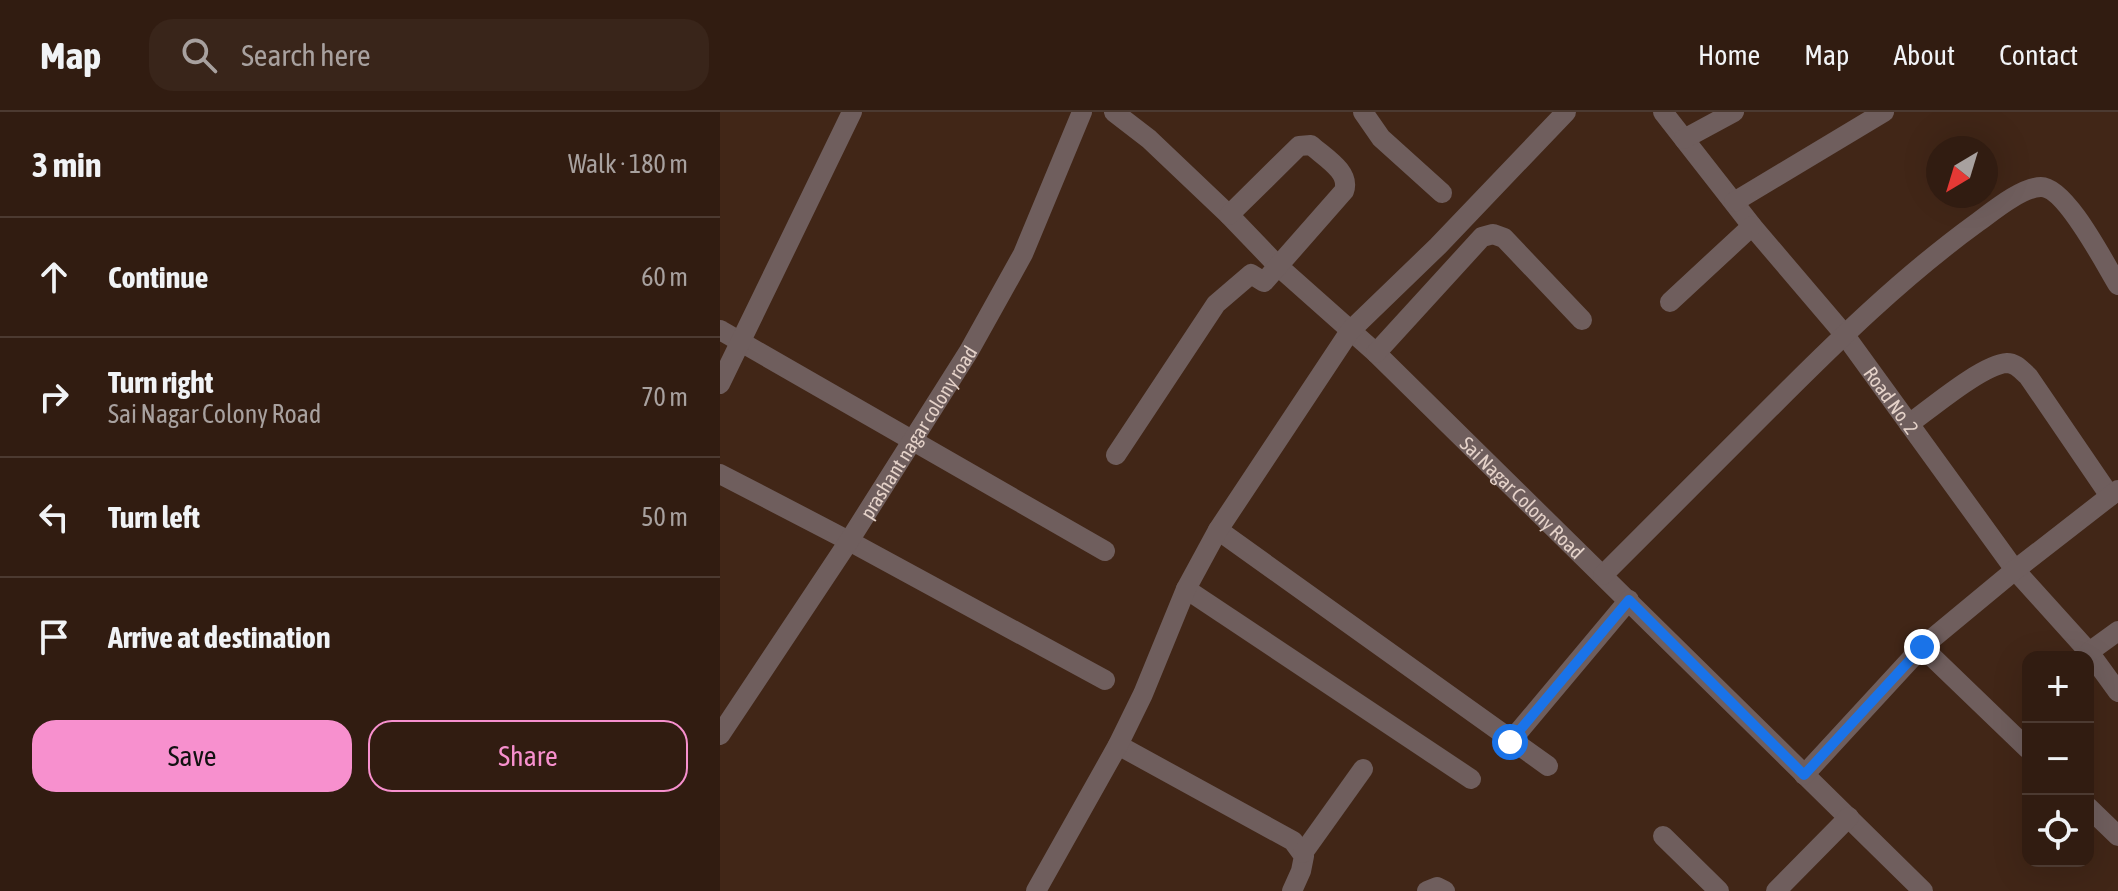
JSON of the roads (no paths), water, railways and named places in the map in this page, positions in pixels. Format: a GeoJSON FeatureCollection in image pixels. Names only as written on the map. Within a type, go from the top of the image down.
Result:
{"type":"FeatureCollection","features":[{"type":"Feature","properties":{"kind":"street"},"geometry":{"type":"LineString","coordinates":[[720,384],[852,112]]}},
{"type":"Feature","properties":{"kind":"street","name":"prashant nagar colony road"},"geometry":{"type":"LineString","coordinates":[[720,735],[849,541],[969,351],[1023,254],[1082,112]]}},
{"type":"Feature","properties":{"kind":"street","name":"Sai Nagar Colony Road"},"geometry":{"type":"LineString","coordinates":[[1114,112],[1149,139],[1278,266],[1376,353],[1923,891]]}},
{"type":"Feature","properties":{"kind":"street"},"geometry":{"type":"LineString","coordinates":[[1363,112],[1381,138],[1442,193]]}},
{"type":"Feature","properties":{"kind":"street"},"geometry":{"type":"LineString","coordinates":[[1036,891],[1118,745],[1143,694],[1186,589],[1218,530],[1350,331],[1566,112]]}},
{"type":"Feature","properties":{"kind":"street","name":"Road No. 2"},"geometry":{"type":"LineString","coordinates":[[1663,112],[1752,226],[1844,334],[2015,570],[2088,651]]}},
{"type":"Feature","properties":{"kind":"street"},"geometry":{"type":"LineString","coordinates":[[1684,139],[1734,112]]}},
{"type":"Feature","properties":{"kind":"street"},"geometry":{"type":"LineString","coordinates":[[1734,202],[1884,112]]}},
{"type":"Feature","properties":{"kind":"street"},"geometry":{"type":"LineString","coordinates":[[1116,455],[1216,304],[1251,274],[1264,282],[1344,191],[1347,184],[1345,176],[1311,145],[1299,146],[1229,215]]}},
{"type":"Feature","properties":{"kind":"street"},"geometry":{"type":"LineString","coordinates":[[1603,575],[1844,334],[1947,244],[2006,201],[2042,187],[2053,191],[2066,203],[2118,285]]}},
{"type":"Feature","properties":{"kind":"street"},"geometry":{"type":"LineString","coordinates":[[1670,302],[1752,226]]}},
{"type":"Feature","properties":{"kind":"street"},"geometry":{"type":"LineString","coordinates":[[1376,353],[1482,237],[1493,234],[1504,238],[1582,320]]}},
{"type":"Feature","properties":{"kind":"street"},"geometry":{"type":"LineString","coordinates":[[1424,259],[1444,279]]}},
{"type":"Feature","properties":{"kind":"street"},"geometry":{"type":"LineString","coordinates":[[720,330],[1105,551]]}},
{"type":"Feature","properties":{"kind":"street"},"geometry":{"type":"LineString","coordinates":[[1804,775],[1922,647],[2114,493],[2028,376],[2016,365],[2006,363],[1987,369],[1909,424]]}},
{"type":"Feature","properties":{"kind":"street"},"geometry":{"type":"LineString","coordinates":[[720,474],[1105,680]]}},
{"type":"Feature","properties":{"kind":"street"},"geometry":{"type":"LineString","coordinates":[[1218,530],[1510,742],[1548,766]]}},
{"type":"Feature","properties":{"kind":"street"},"geometry":{"type":"LineString","coordinates":[[1186,589],[1471,779]]}},
{"type":"Feature","properties":{"kind":"street"},"geometry":{"type":"LineString","coordinates":[[1510,742],[1629,600]]}},
{"type":"Feature","properties":{"kind":"street"},"geometry":{"type":"LineString","coordinates":[[2090,651],[2118,631]]}},
{"type":"Feature","properties":{"kind":"street"},"geometry":{"type":"LineString","coordinates":[[1922,647],[2022,743]]}},
{"type":"Feature","properties":{"kind":"street","name":"Road No. 2"},"geometry":{"type":"LineString","coordinates":[[2094,659],[2118,692]]}},
{"type":"Feature","properties":{"kind":"street"},"geometry":{"type":"LineString","coordinates":[[1118,745],[1293,841],[1304,856],[1295,890]]}},
{"type":"Feature","properties":{"kind":"street"},"geometry":{"type":"LineString","coordinates":[[1303,853],[1363,769]]}},
{"type":"Feature","properties":{"kind":"street"},"geometry":{"type":"LineString","coordinates":[[2094,813],[2118,836]]}},
{"type":"Feature","properties":{"kind":"street"},"geometry":{"type":"LineString","coordinates":[[1776,891],[1849,817]]}},
{"type":"Feature","properties":{"kind":"street"},"geometry":{"type":"LineString","coordinates":[[1663,836],[1719,891]]}},
{"type":"Feature","properties":{"kind":"street"},"geometry":{"type":"LineString","coordinates":[[1427,891],[1437,887],[1445,891]]}}]}
